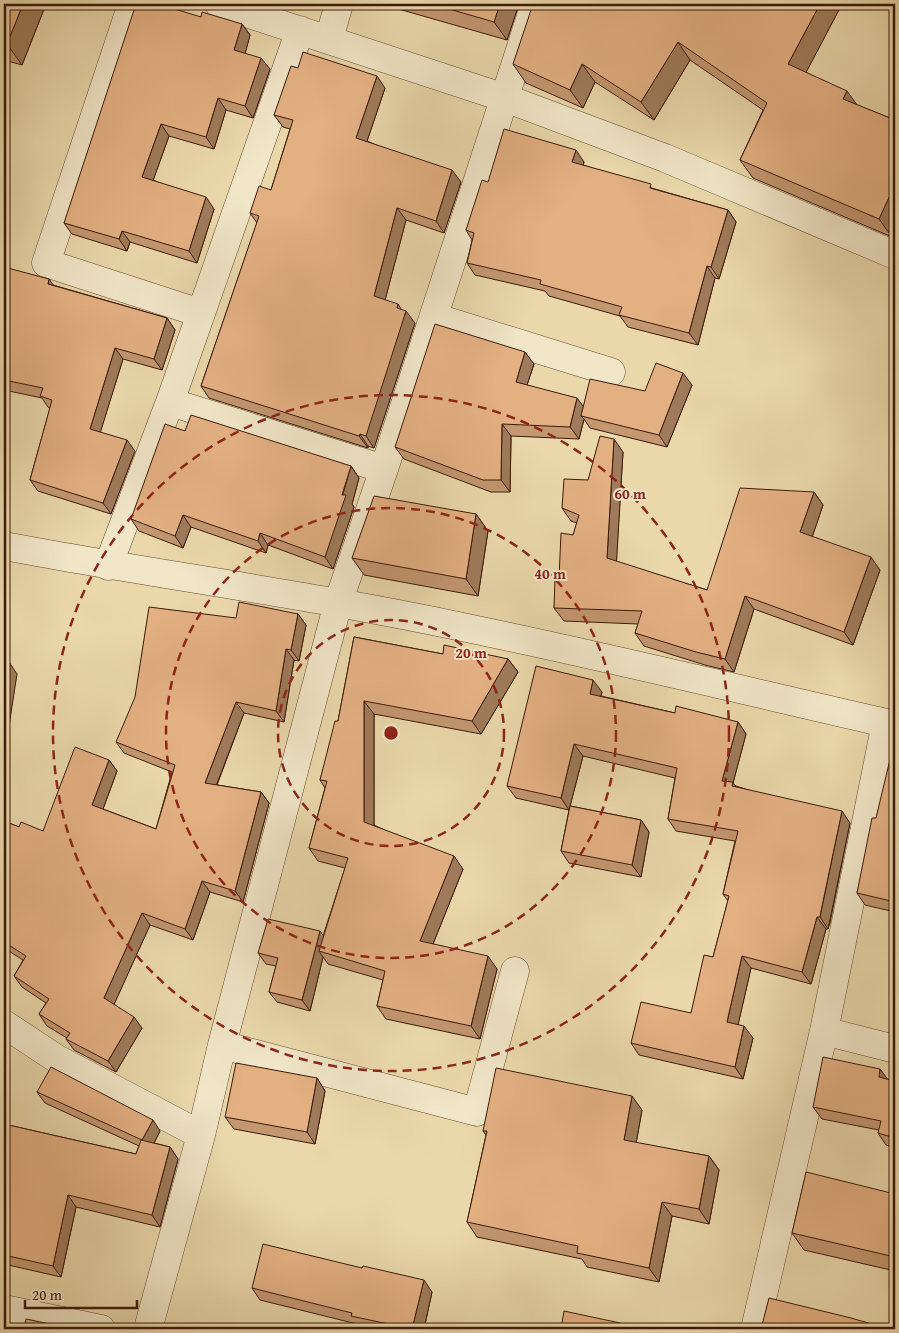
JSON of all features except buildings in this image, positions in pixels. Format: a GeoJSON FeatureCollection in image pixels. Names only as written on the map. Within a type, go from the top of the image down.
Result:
{"type":"FeatureCollection","features":[{"type":"Feature","properties":{"kind":"street"},"geometry":{"type":"LineString","coordinates":[[132,4],[46,263],[200,313]]}},
{"type":"Feature","properties":{"kind":"street"},"geometry":{"type":"LineString","coordinates":[[219,4],[505,98],[665,158],[895,256]]}},
{"type":"Feature","properties":{"kind":"street"},"geometry":{"type":"LineString","coordinates":[[329,39],[339,4]]}},
{"type":"Feature","properties":{"kind":"street"},"geometry":{"type":"LineString","coordinates":[[148,1329],[201,1135],[222,1045],[338,603],[434,317],[535,4]]}},
{"type":"Feature","properties":{"kind":"street"},"geometry":{"type":"LineString","coordinates":[[108,566],[170,402],[300,30]]}},
{"type":"Feature","properties":{"kind":"street"},"geometry":{"type":"LineString","coordinates":[[434,317],[611,372]]}},
{"type":"Feature","properties":{"kind":"street"},"geometry":{"type":"LineString","coordinates":[[170,402],[384,469]]}},
{"type":"Feature","properties":{"kind":"street"},"geometry":{"type":"LineString","coordinates":[[4,546],[108,566],[338,603],[467,628],[891,723],[824,1031],[754,1329]]}},
{"type":"Feature","properties":{"kind":"street"},"geometry":{"type":"LineString","coordinates":[[222,1045],[477,1112],[515,971]]}},
{"type":"Feature","properties":{"kind":"street"},"geometry":{"type":"LineString","coordinates":[[4,1024],[56,1059],[201,1135]]}},
{"type":"Feature","properties":{"kind":"street"},"geometry":{"type":"LineString","coordinates":[[824,1031],[895,1049]]}},
{"type":"Feature","properties":{"kind":"street"},"geometry":{"type":"LineString","coordinates":[[4,1309],[101,1329]]}}]}
